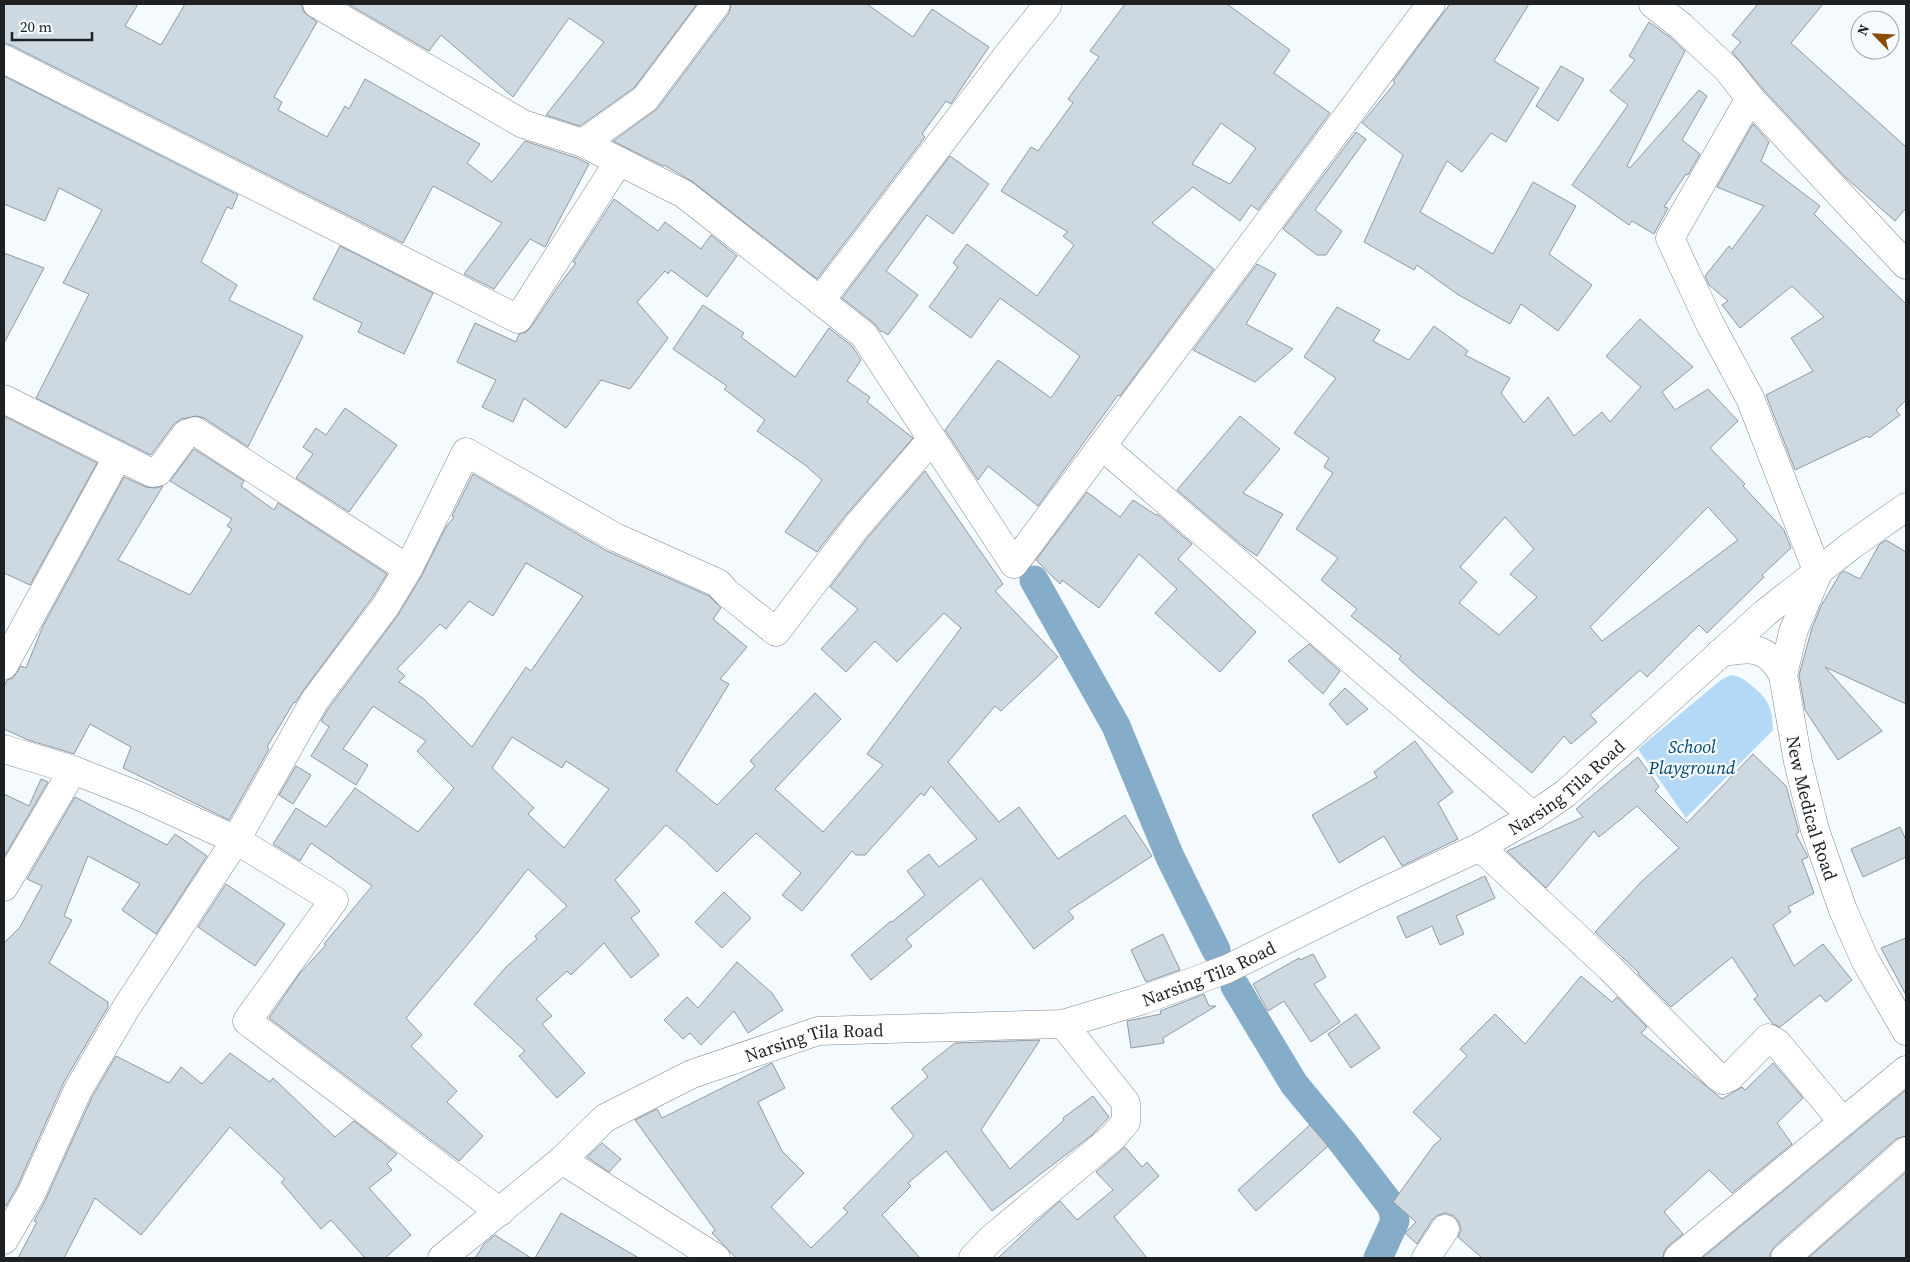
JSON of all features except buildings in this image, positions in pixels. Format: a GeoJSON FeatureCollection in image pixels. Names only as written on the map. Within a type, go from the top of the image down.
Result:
{"type":"FeatureCollection","features":[{"type":"Feature","properties":{"kind":"street"},"geometry":{"type":"LineString","coordinates":[[317,4],[524,124],[583,143],[684,194],[864,335],[1014,564],[1431,4]]}},
{"type":"Feature","properties":{"kind":"street"},"geometry":{"type":"LineString","coordinates":[[583,143],[645,98],[716,4]]}},
{"type":"Feature","properties":{"kind":"street"},"geometry":{"type":"LineString","coordinates":[[1653,4],[1681,26],[1728,70],[1750,98],[1906,265]]}},
{"type":"Feature","properties":{"kind":"street"},"geometry":{"type":"LineString","coordinates":[[820,301],[1046,6]]}},
{"type":"Feature","properties":{"kind":"street"},"geometry":{"type":"LineString","coordinates":[[4,59],[518,319],[619,161]]}},
{"type":"Feature","properties":{"kind":"street"},"geometry":{"type":"LineString","coordinates":[[1750,98],[1670,238],[1710,324],[1750,398],[1818,573]]}},
{"type":"Feature","properties":{"kind":"street"},"geometry":{"type":"LineString","coordinates":[[4,399],[144,470],[158,472],[186,434],[195,431],[408,569]]}},
{"type":"Feature","properties":{"kind":"street"},"geometry":{"type":"LineString","coordinates":[[4,1240],[31,1194],[83,1082],[126,1008],[236,840],[315,700],[385,607],[408,569],[466,452],[615,537],[718,583],[726,592],[776,632],[857,526],[932,439]]}},
{"type":"Feature","properties":{"kind":"street"},"geometry":{"type":"LineString","coordinates":[[1102,446],[1533,816]]}},
{"type":"Feature","properties":{"kind":"street"},"geometry":{"type":"LineString","coordinates":[[4,665],[118,456]]}},
{"type":"Feature","properties":{"kind":"street","name":"Narsing Tila Road"},"geometry":{"type":"LineString","coordinates":[[442,1258],[562,1160],[605,1118],[692,1074],[818,1031],[1064,1024],[1143,1000],[1227,969],[1370,898],[1480,847],[1533,816],[1566,793],[1765,613],[1852,545],[1906,507]]}},
{"type":"Feature","properties":{"kind":"street","name":"New Medical Road"},"geometry":{"type":"LineString","coordinates":[[1818,573],[1790,642],[1782,675],[1805,792],[1833,882],[1866,960],[1906,1031]]}},
{"type":"Feature","properties":{"kind":"street"},"geometry":{"type":"LineString","coordinates":[[1720,652],[1744,648],[1756,650],[1772,658],[1782,675]]}},
{"type":"Feature","properties":{"kind":"street"},"geometry":{"type":"LineString","coordinates":[[4,749],[73,770],[139,796],[236,840],[334,900],[247,1021],[500,1212]]}},
{"type":"Feature","properties":{"kind":"street"},"geometry":{"type":"LineString","coordinates":[[4,887],[73,770]]}},
{"type":"Feature","properties":{"kind":"street"},"geometry":{"type":"LineString","coordinates":[[1480,847],[1610,968],[1715,1074],[1724,1080],[1730,1077],[1768,1038],[1777,1043],[1843,1122]]}},
{"type":"Feature","properties":{"kind":"street"},"geometry":{"type":"LineString","coordinates":[[973,1258],[991,1239],[1113,1137],[1126,1122],[1126,1103],[1064,1024]]}},
{"type":"Feature","properties":{"kind":"street"},"geometry":{"type":"LineString","coordinates":[[1678,1258],[1906,1070]]}},
{"type":"Feature","properties":{"kind":"street"},"geometry":{"type":"LineString","coordinates":[[1785,1258],[1906,1152]]}},
{"type":"Feature","properties":{"kind":"street"},"geometry":{"type":"LineString","coordinates":[[562,1160],[716,1258]]}},
{"type":"Feature","properties":{"kind":"street"},"geometry":{"type":"LineString","coordinates":[[1426,1258],[1445,1229]]}},
{"type":"Feature","properties":{"kind":"green space","name":"School Playground"},"geometry":{"type":"Polygon","coordinates":[[[1731,675],[1745,680],[1766,700],[1772,716],[1773,730],[1686,818],[1638,749],[1721,680],[1731,675]]]}},
{"type":"Feature","properties":{"kind":"waterway"},"geometry":{"type":"LineString","coordinates":[[1034,580],[1116,726],[1170,857],[1216,950]]}},
{"type":"Feature","properties":{"kind":"waterway"},"geometry":{"type":"LineString","coordinates":[[1235,986],[1294,1084],[1343,1143],[1392,1207],[1395,1221],[1378,1258]]}}]}
